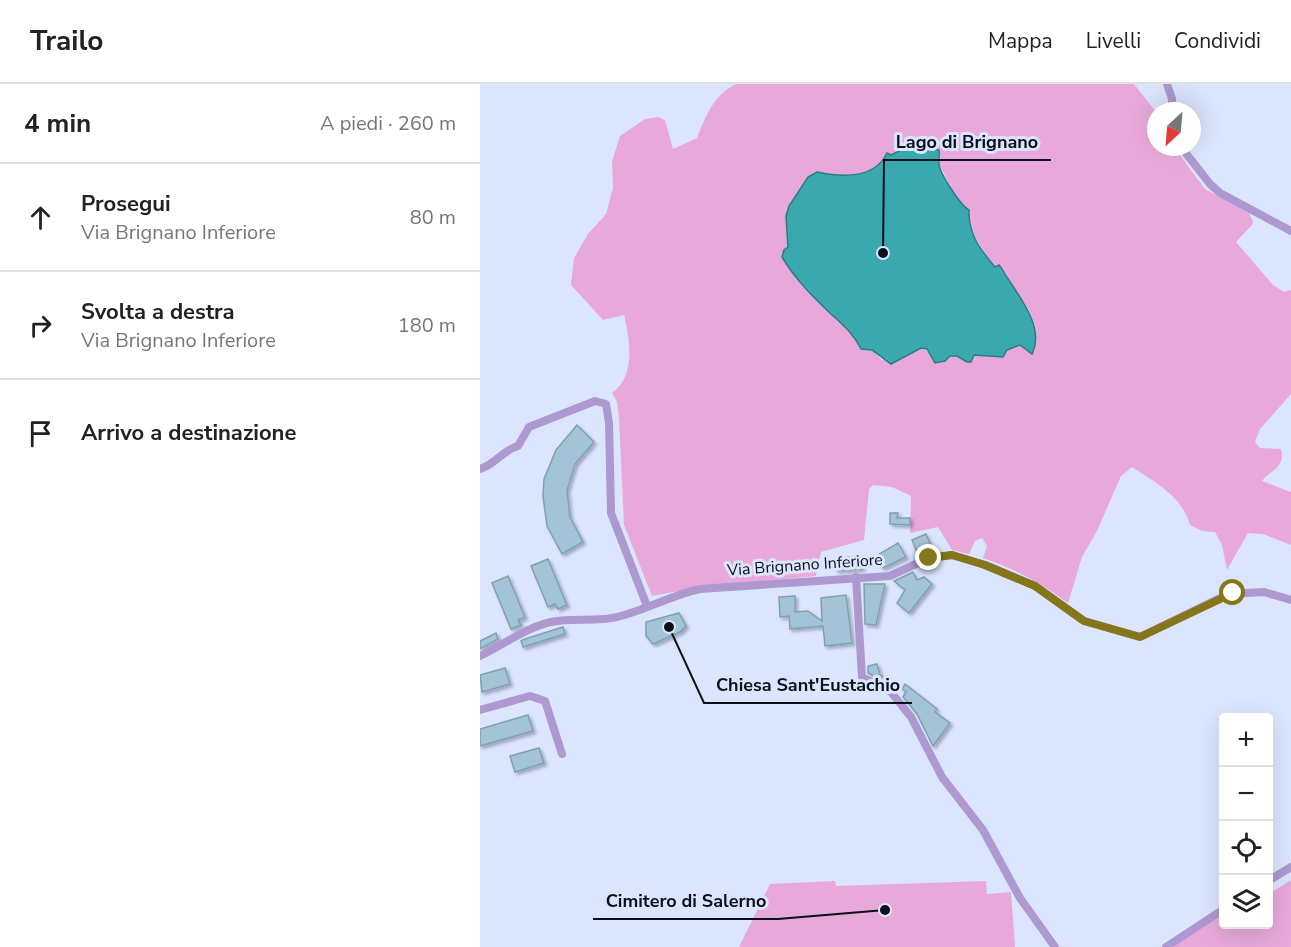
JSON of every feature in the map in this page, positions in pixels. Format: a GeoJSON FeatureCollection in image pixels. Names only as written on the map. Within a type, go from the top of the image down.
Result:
{"type":"FeatureCollection","features":[{"type":"Feature","properties":{"kind":"street"},"geometry":{"type":"LineString","coordinates":[[1167,84],[1172,102]]}},
{"type":"Feature","properties":{"kind":"street"},"geometry":{"type":"LineString","coordinates":[[1188,156],[1220,193],[1291,231]]}},
{"type":"Feature","properties":{"kind":"street"},"geometry":{"type":"LineString","coordinates":[[480,469],[493,465],[505,450],[518,446],[529,427],[595,401],[606,404],[609,423],[611,513],[647,606]]}},
{"type":"Feature","properties":{"kind":"street","name":"Via Brignano Inferiore"},"geometry":{"type":"LineString","coordinates":[[480,656],[545,623],[559,620],[596,622],[622,616],[700,589],[856,576],[890,576],[935,556],[961,557],[1035,586],[1084,621],[1140,637],[1228,594],[1264,592],[1291,600]]}},
{"type":"Feature","properties":{"kind":"street"},"geometry":{"type":"LineString","coordinates":[[856,576],[862,677],[891,692],[912,717],[942,777],[983,830],[1020,898],[1055,947]]}},
{"type":"Feature","properties":{"kind":"street"},"geometry":{"type":"LineString","coordinates":[[480,710],[530,696],[545,701],[562,754]]}},
{"type":"Feature","properties":{"kind":"street"},"geometry":{"type":"LineString","coordinates":[[1273,878],[1291,867]]}},
{"type":"Feature","properties":{"kind":"street"},"geometry":{"type":"LineString","coordinates":[[1166,947],[1219,912]]}},
{"type":"Feature","properties":{"kind":"shaded area"},"geometry":{"type":"Polygon","coordinates":[[[736,84],[1134,84],[1148,102],[1147,156],[1181,156],[1205,189],[1249,213],[1253,221],[1252,225],[1236,242],[1273,285],[1284,292],[1291,290],[1291,394],[1260,429],[1255,442],[1260,448],[1281,449],[1280,464],[1262,481],[1291,492],[1291,545],[1263,534],[1248,533],[1227,570],[1222,545],[1215,532],[1202,531],[1190,525],[1181,506],[1167,491],[1132,467],[1121,476],[1097,531],[1082,557],[1068,603],[1027,577],[983,558],[987,546],[982,538],[975,541],[969,554],[952,550],[938,527],[910,533],[911,496],[892,487],[873,485],[869,489],[864,540],[821,552],[816,576],[701,587],[652,596],[624,525],[619,419],[617,402],[612,393],[620,386],[628,367],[629,346],[624,315],[603,320],[571,285],[574,258],[588,234],[606,214],[613,188],[612,161],[620,136],[645,119],[658,117],[665,120],[673,149],[697,138],[712,106],[722,94],[736,84]],[[910,146],[890,155],[887,154],[872,170],[852,175],[808,177],[786,216],[788,247],[784,250],[792,274],[848,329],[861,349],[872,350],[882,360],[913,353],[921,348],[945,361],[950,356],[957,356],[967,362],[974,355],[1020,345],[1032,354],[1036,335],[1032,317],[1022,300],[981,248],[972,229],[969,210],[955,195],[936,160],[910,146]]]}},
{"type":"Feature","properties":{"kind":"shaded area"},"geometry":{"type":"Polygon","coordinates":[[[912,141],[939,150],[940,169],[956,196],[969,210],[969,219],[976,241],[995,267],[999,265],[1028,310],[1035,332],[1032,354],[1020,345],[1007,350],[1003,357],[974,355],[971,362],[967,362],[957,356],[950,356],[945,361],[935,363],[927,349],[921,348],[891,364],[872,350],[861,349],[848,330],[804,287],[782,257],[784,250],[788,247],[786,216],[789,206],[808,177],[817,172],[846,175],[865,172],[881,162],[887,153],[891,155],[910,146],[912,141]]]}},
{"type":"Feature","properties":{"kind":"shaded area"},"geometry":{"type":"Polygon","coordinates":[[[1291,880],[1291,947],[1172,947],[1219,916],[1219,929],[1273,929],[1273,891],[1291,880]]]}},
{"type":"Feature","properties":{"kind":"shaded area"},"geometry":{"type":"Polygon","coordinates":[[[835,881],[836,886],[986,881],[987,894],[1011,892],[1015,947],[739,947],[770,884],[835,881]]]}},
{"type":"Feature","properties":{"kind":"building"},"geometry":{"type":"Polygon","coordinates":[[[577,425],[594,442],[575,464],[567,490],[570,517],[583,542],[562,554],[547,526],[543,496],[544,479],[556,450],[577,425]]]}},
{"type":"Feature","properties":{"kind":"building"},"geometry":{"type":"Polygon","coordinates":[[[890,513],[898,513],[897,518],[910,518],[910,525],[890,524],[890,513]]]}},
{"type":"Feature","properties":{"kind":"building"},"geometry":{"type":"Polygon","coordinates":[[[926,534],[931,546],[917,552],[912,540],[926,534]]]}},
{"type":"Feature","properties":{"kind":"building"},"geometry":{"type":"Polygon","coordinates":[[[898,543],[906,557],[883,568],[876,556],[898,543]]]}},
{"type":"Feature","properties":{"kind":"building"},"geometry":{"type":"Polygon","coordinates":[[[861,556],[862,569],[837,571],[836,558],[861,556]]]}},
{"type":"Feature","properties":{"kind":"building"},"geometry":{"type":"Polygon","coordinates":[[[548,559],[567,605],[558,609],[555,604],[548,607],[531,566],[548,559]]]}},
{"type":"Feature","properties":{"kind":"building"},"geometry":{"type":"Polygon","coordinates":[[[913,572],[917,580],[924,577],[932,584],[909,613],[897,603],[905,590],[894,581],[913,572]]]}},
{"type":"Feature","properties":{"kind":"building"},"geometry":{"type":"Polygon","coordinates":[[[508,576],[525,617],[518,620],[521,625],[511,629],[492,583],[508,576]]]}},
{"type":"Feature","properties":{"kind":"building"},"geometry":{"type":"Polygon","coordinates":[[[864,584],[885,584],[876,625],[865,624],[864,584]]]}},
{"type":"Feature","properties":{"kind":"building"},"geometry":{"type":"Polygon","coordinates":[[[846,595],[852,643],[825,646],[823,626],[790,629],[789,616],[780,617],[779,597],[795,596],[795,612],[808,611],[822,621],[821,598],[846,595]]]}},
{"type":"Feature","properties":{"kind":"building"},"geometry":{"type":"Polygon","coordinates":[[[679,613],[686,626],[680,632],[653,644],[646,636],[646,622],[679,613]]]}},
{"type":"Feature","properties":{"kind":"building"},"geometry":{"type":"Polygon","coordinates":[[[563,627],[565,634],[523,647],[521,641],[525,639],[563,627]]]}},
{"type":"Feature","properties":{"kind":"building"},"geometry":{"type":"Polygon","coordinates":[[[496,633],[498,639],[480,649],[480,641],[496,633]]]}},
{"type":"Feature","properties":{"kind":"building"},"geometry":{"type":"Polygon","coordinates":[[[877,664],[880,675],[886,678],[885,682],[868,673],[868,666],[877,664]]]}},
{"type":"Feature","properties":{"kind":"building"},"geometry":{"type":"Polygon","coordinates":[[[505,668],[510,684],[482,692],[480,675],[505,668]]]}},
{"type":"Feature","properties":{"kind":"building"},"geometry":{"type":"Polygon","coordinates":[[[905,684],[937,709],[935,712],[950,723],[933,746],[917,714],[903,697],[906,692],[902,689],[905,684]]]}},
{"type":"Feature","properties":{"kind":"building"},"geometry":{"type":"Polygon","coordinates":[[[528,715],[533,731],[480,746],[480,729],[528,715]]]}},
{"type":"Feature","properties":{"kind":"building"},"geometry":{"type":"Polygon","coordinates":[[[539,748],[544,763],[515,772],[510,756],[539,748]]]}},
{"type":"Feature","properties":{"kind":"place","name":"Lago di Brignano"},"geometry":{"type":"Point","coordinates":[883,253]}},
{"type":"Feature","properties":{"kind":"place","name":"Chiesa Sant'Eustachio"},"geometry":{"type":"Point","coordinates":[669,627]}},
{"type":"Feature","properties":{"kind":"place","name":"Cimitero di Salerno"},"geometry":{"type":"Point","coordinates":[885,910]}},
{"type":"Feature","properties":{"kind":"route"},"geometry":{"type":"LineString","coordinates":[[929,558],[952,555],[1007,573],[1042,590],[1084,621],[1140,637],[1146,636],[1223,595],[1233,593]]}}]}
